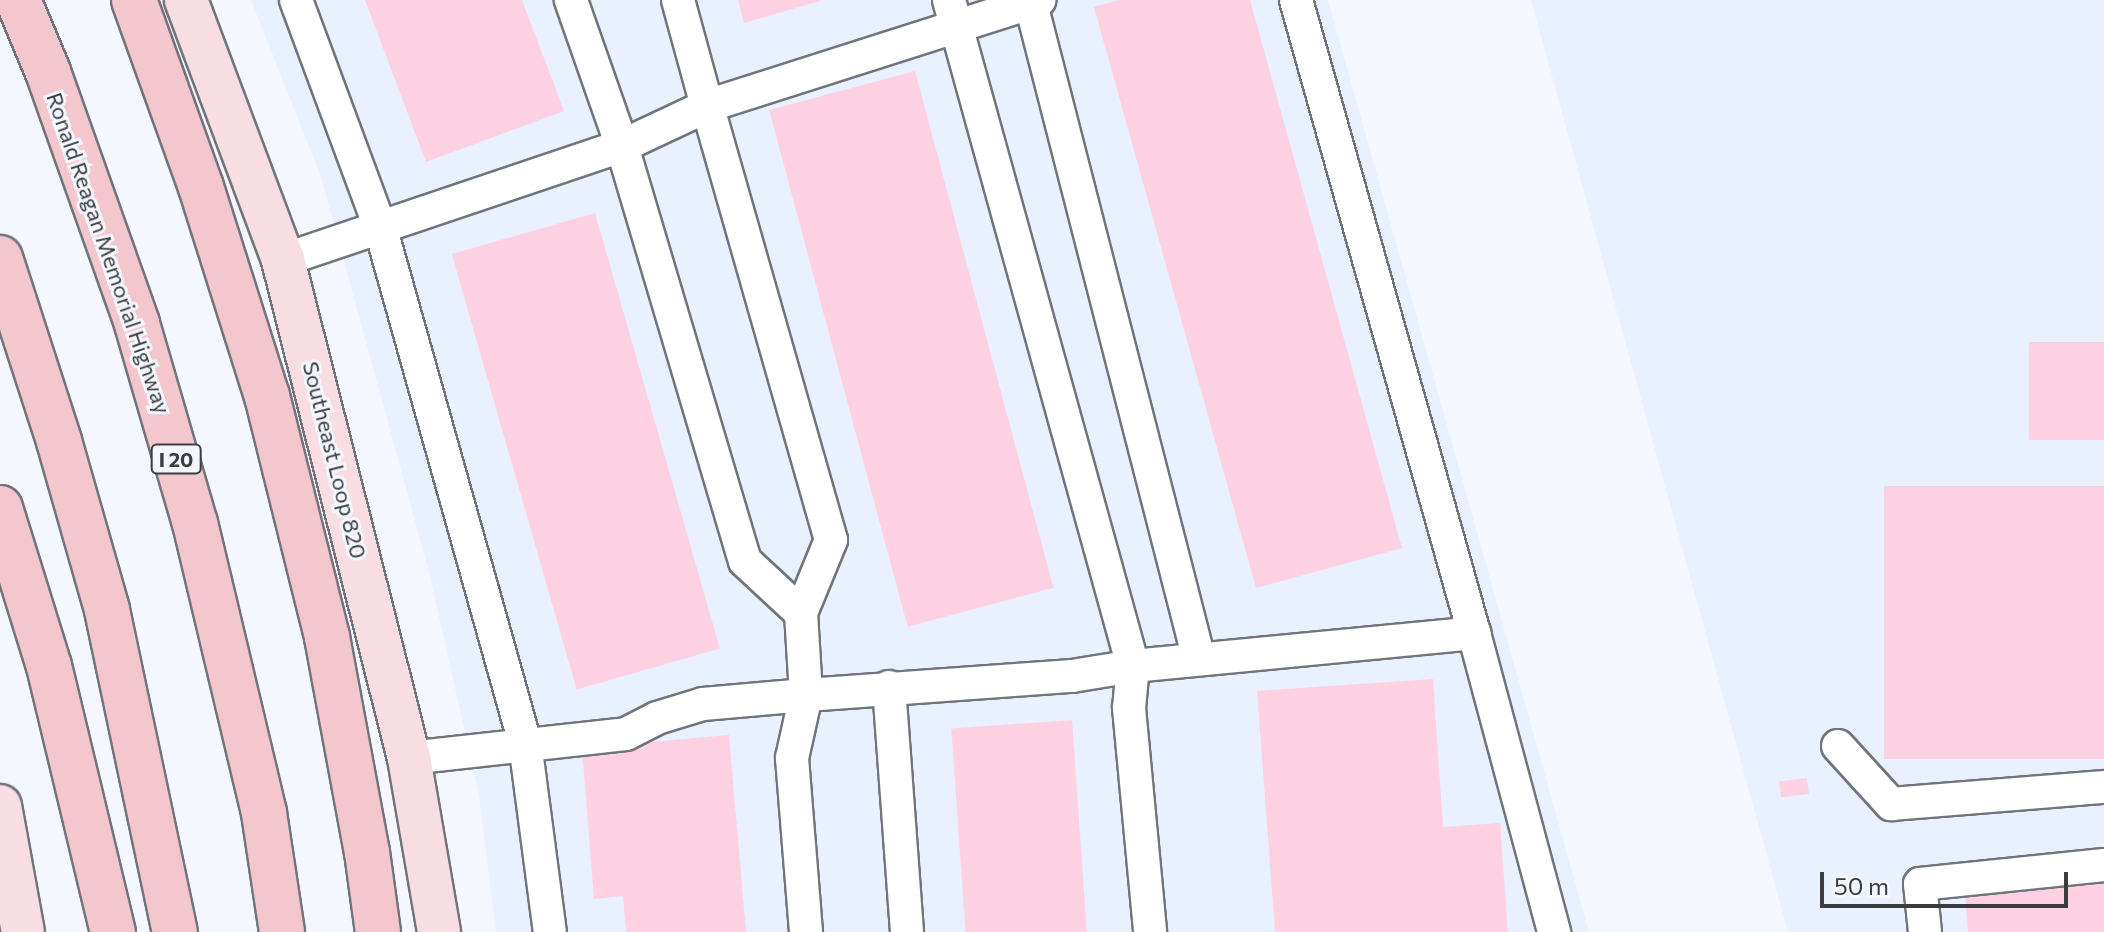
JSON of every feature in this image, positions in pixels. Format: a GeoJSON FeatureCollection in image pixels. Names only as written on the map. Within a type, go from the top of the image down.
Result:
{"type":"FeatureCollection","features":[{"type":"Feature","properties":{"kind":"highway","name":"Ronald Reagan Memorial Highway"},"geometry":{"type":"LineString","coordinates":[[18,0],[68,128],[137,324],[195,523],[264,813],[282,932]]}},
{"type":"Feature","properties":{"kind":"highway"},"geometry":{"type":"LineString","coordinates":[[134,0],[201,187],[267,396],[327,637],[367,852],[378,932]]}},
{"type":"Feature","properties":{"kind":"highway"},"geometry":{"type":"LineString","coordinates":[[0,258],[59,441],[107,610],[175,932]]}},
{"type":"Feature","properties":{"kind":"highway"},"geometry":{"type":"LineString","coordinates":[[0,508],[49,666],[113,932]]}},
{"type":"Feature","properties":{"kind":"main road","name":"Southeast Loop 820"},"geometry":{"type":"LineString","coordinates":[[186,0],[283,260],[409,758],[439,932]]}},
{"type":"Feature","properties":{"kind":"main road"},"geometry":{"type":"LineString","coordinates":[[0,806],[23,932]]}},
{"type":"Feature","properties":{"kind":"lane"},"geometry":{"type":"LineString","coordinates":[[296,0],[381,230],[525,743],[550,932]]}},
{"type":"Feature","properties":{"kind":"lane"},"geometry":{"type":"LineString","coordinates":[[571,0],[622,146],[745,561],[801,613]]}},
{"type":"Feature","properties":{"kind":"lane"},"geometry":{"type":"LineString","coordinates":[[678,0],[831,540],[801,613],[806,695],[792,758],[806,932]]}},
{"type":"Feature","properties":{"kind":"lane"},"geometry":{"type":"LineString","coordinates":[[1296,0],[1474,633],[1554,932]]}},
{"type":"Feature","properties":{"kind":"lane"},"geometry":{"type":"LineString","coordinates":[[283,260],[381,230],[622,146],[707,106],[953,12],[1033,1],[1199,659]]}},
{"type":"Feature","properties":{"kind":"lane"},"geometry":{"type":"LineString","coordinates":[[953,12],[1133,666],[1129,708],[1150,932]]}},
{"type":"Feature","properties":{"kind":"lane"},"geometry":{"type":"LineString","coordinates":[[409,758],[626,734],[657,718],[703,704],[889,687],[1072,676],[1133,666],[1474,633]]}},
{"type":"Feature","properties":{"kind":"lane"},"geometry":{"type":"LineString","coordinates":[[889,687],[907,932]]}},
{"type":"Feature","properties":{"kind":"lane"},"geometry":{"type":"LineString","coordinates":[[1838,746],[1891,804],[2104,787]]}},
{"type":"Feature","properties":{"kind":"lane"},"geometry":{"type":"LineString","coordinates":[[1925,932],[1920,884],[2104,865]]}},
{"type":"Feature","properties":{"kind":"shaded area"},"geometry":{"type":"Polygon","coordinates":[[[251,0],[1328,0],[1589,932],[496,932],[479,795],[429,572],[320,174],[251,0]]]}},
{"type":"Feature","properties":{"kind":"shaded area"},"geometry":{"type":"Polygon","coordinates":[[[1531,0],[2104,0],[2104,932],[1788,932],[1531,0]]]}},
{"type":"Feature","properties":{"kind":"building"},"geometry":{"type":"Polygon","coordinates":[[[365,0],[522,0],[564,111],[426,162],[365,0]]]}},
{"type":"Feature","properties":{"kind":"building"},"geometry":{"type":"Polygon","coordinates":[[[738,0],[820,0],[820,1],[744,23],[738,0]]]}},
{"type":"Feature","properties":{"kind":"building"},"geometry":{"type":"Polygon","coordinates":[[[1118,0],[1250,0],[1402,548],[1256,588],[1094,7],[1118,0]]]}},
{"type":"Feature","properties":{"kind":"building"},"geometry":{"type":"Polygon","coordinates":[[[915,71],[1053,588],[908,627],[769,110],[915,71]]]}},
{"type":"Feature","properties":{"kind":"building"},"geometry":{"type":"Polygon","coordinates":[[[595,213],[720,648],[577,690],[452,254],[595,213]]]}},
{"type":"Feature","properties":{"kind":"building"},"geometry":{"type":"Polygon","coordinates":[[[2029,342],[2104,342],[2104,440],[2029,440],[2029,342]]]}},
{"type":"Feature","properties":{"kind":"building"},"geometry":{"type":"Polygon","coordinates":[[[1884,486],[2104,486],[2104,759],[1884,759],[1884,486]]]}},
{"type":"Feature","properties":{"kind":"building"},"geometry":{"type":"Polygon","coordinates":[[[1433,679],[1443,827],[1500,823],[1508,932],[1275,932],[1257,691],[1433,679]]]}},
{"type":"Feature","properties":{"kind":"building"},"geometry":{"type":"Polygon","coordinates":[[[1072,720],[1087,932],[966,932],[951,728],[1072,720]]]}},
{"type":"Feature","properties":{"kind":"building"},"geometry":{"type":"Polygon","coordinates":[[[729,735],[746,932],[626,932],[623,896],[594,899],[582,748],[729,735]]]}},
{"type":"Feature","properties":{"kind":"building"},"geometry":{"type":"Polygon","coordinates":[[[1807,778],[1809,794],[1781,797],[1779,781],[1807,778]]]}},
{"type":"Feature","properties":{"kind":"building"},"geometry":{"type":"Polygon","coordinates":[[[2104,882],[2104,932],[1968,932],[1965,889],[2104,882]]]}}]}
